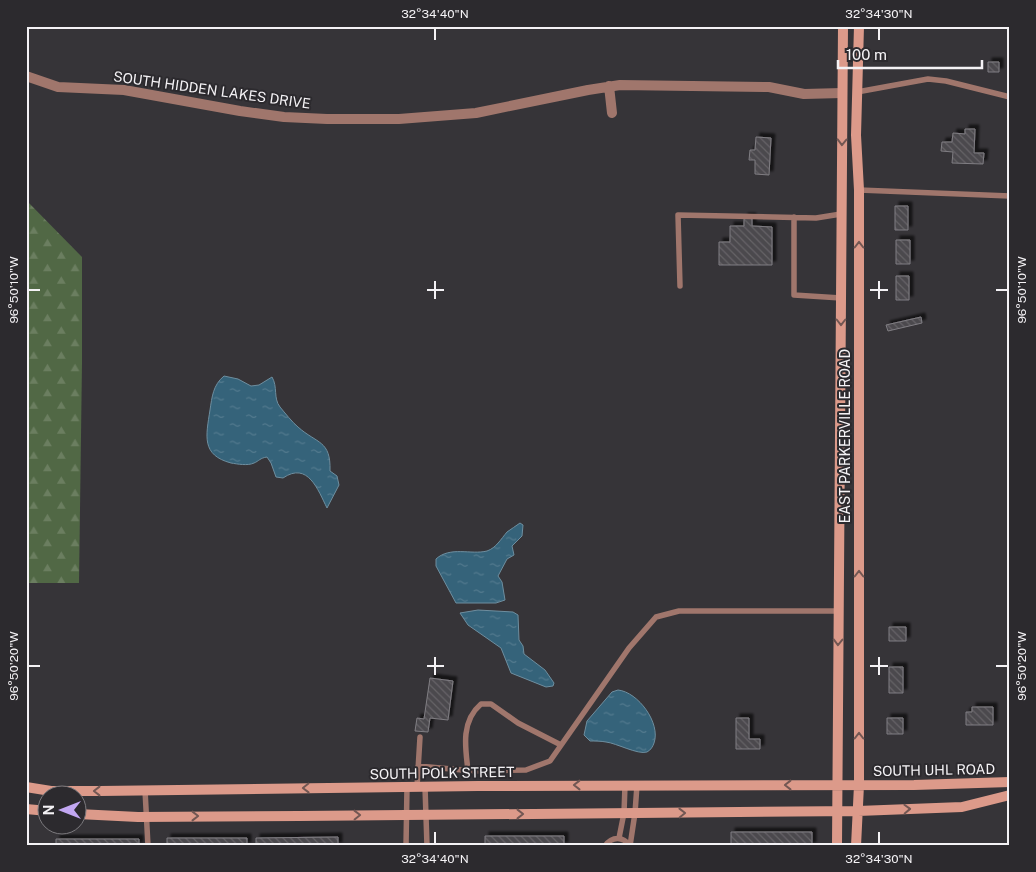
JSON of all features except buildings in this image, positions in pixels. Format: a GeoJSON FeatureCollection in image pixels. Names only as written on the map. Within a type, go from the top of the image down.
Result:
{"type":"FeatureCollection","features":[{"type":"Feature","properties":{"kind":"main road","name":"EAST PARKERVILLE ROAD"},"geometry":{"type":"LineString","coordinates":[[837,846],[843,26]]}},
{"type":"Feature","properties":{"kind":"main road","name":"EAST PARKERVILLE ROAD"},"geometry":{"type":"LineString","coordinates":[[856,846],[859,785],[859,190],[856,135],[858,26]]}},
{"type":"Feature","properties":{"kind":"main road"},"geometry":{"type":"LineString","coordinates":[[842,93],[857,92]]}},
{"type":"Feature","properties":{"kind":"main road"},"geometry":{"type":"LineString","coordinates":[[842,214],[859,213]]}},
{"type":"Feature","properties":{"kind":"main road"},"geometry":{"type":"LineString","coordinates":[[840,418],[858,419]]}},
{"type":"Feature","properties":{"kind":"main road","name":"SOUTH UHL ROAD"},"geometry":{"type":"LineString","coordinates":[[859,785],[1010,782]]}},
{"type":"Feature","properties":{"kind":"main road","name":"SOUTH POLK STREET"},"geometry":{"type":"LineString","coordinates":[[26,787],[51,791],[625,785],[859,785]]}},
{"type":"Feature","properties":{"kind":"main road"},"geometry":{"type":"LineString","coordinates":[[88,814],[146,816],[425,815],[858,811],[962,806],[1010,795]]}},
{"type":"Feature","properties":{"kind":"street","name":"SOUTH HIDDEN LAKES DRIVE"},"geometry":{"type":"LineString","coordinates":[[26,76],[58,87],[124,90],[240,111],[327,119],[399,119],[476,113],[609,86],[769,87],[804,94],[842,93]]}},
{"type":"Feature","properties":{"kind":"street"},"geometry":{"type":"LineString","coordinates":[[609,86],[612,113]]}},
{"type":"Feature","properties":{"kind":"lane"},"geometry":{"type":"LineString","coordinates":[[857,92],[928,79],[946,81],[1010,97]]}},
{"type":"Feature","properties":{"kind":"lane"},"geometry":{"type":"LineString","coordinates":[[859,190],[1010,196]]}},
{"type":"Feature","properties":{"kind":"lane"},"geometry":{"type":"LineString","coordinates":[[680,286],[678,215],[816,218],[842,214]]}},
{"type":"Feature","properties":{"kind":"lane"},"geometry":{"type":"LineString","coordinates":[[794,217],[794,295],[841,298]]}},
{"type":"Feature","properties":{"kind":"lane"},"geometry":{"type":"LineString","coordinates":[[418,766],[468,770],[526,770],[550,761],[629,648],[656,617],[679,611],[839,611]]}},
{"type":"Feature","properties":{"kind":"lane"},"geometry":{"type":"LineString","coordinates":[[468,770],[465,749],[466,729],[474,710],[480,704],[491,704],[518,723],[561,745]]}},
{"type":"Feature","properties":{"kind":"lane"},"geometry":{"type":"LineString","coordinates":[[406,846],[407,815],[417,787],[420,737]]}},
{"type":"Feature","properties":{"kind":"lane"},"geometry":{"type":"LineString","coordinates":[[619,838],[624,813],[625,785]]}},
{"type":"Feature","properties":{"kind":"lane"},"geometry":{"type":"LineString","coordinates":[[630,846],[637,785]]}},
{"type":"Feature","properties":{"kind":"lane"},"geometry":{"type":"LineString","coordinates":[[417,787],[425,815],[427,846]]}},
{"type":"Feature","properties":{"kind":"lane"},"geometry":{"type":"LineString","coordinates":[[145,790],[148,846]]}},
{"type":"Feature","properties":{"kind":"lane"},"geometry":{"type":"LineString","coordinates":[[605,846],[609,840],[619,838],[630,846]]}},
{"type":"Feature","properties":{"kind":"green space"},"geometry":{"type":"Polygon","coordinates":[[[26,200],[82,257],[79,583],[26,583],[26,200]]]}},
{"type":"Feature","properties":{"kind":"water"},"geometry":{"type":"Polygon","coordinates":[[[224,376],[238,379],[251,386],[259,385],[272,377],[280,407],[298,427],[322,444],[328,453],[330,471],[337,476],[339,485],[327,508],[316,486],[306,475],[299,473],[283,478],[276,477],[267,457],[252,464],[236,464],[221,459],[210,450],[207,428],[211,400],[215,387],[224,376]]]}},
{"type":"Feature","properties":{"kind":"water"},"geometry":{"type":"Polygon","coordinates":[[[520,523],[523,525],[522,536],[512,546],[514,555],[507,559],[498,576],[502,582],[505,600],[496,603],[456,603],[436,566],[436,559],[442,555],[454,552],[490,550],[496,546],[507,532],[520,523]]]}},
{"type":"Feature","properties":{"kind":"water"},"geometry":{"type":"Polygon","coordinates":[[[478,610],[513,612],[518,615],[519,640],[523,646],[524,654],[545,670],[554,683],[553,686],[546,687],[511,673],[501,648],[468,625],[460,613],[478,610]]]}},
{"type":"Feature","properties":{"kind":"water"},"geometry":{"type":"Polygon","coordinates":[[[618,690],[633,696],[640,702],[651,718],[655,735],[654,743],[647,752],[638,752],[606,742],[590,741],[584,735],[587,721],[612,692],[618,690]]]}}]}
